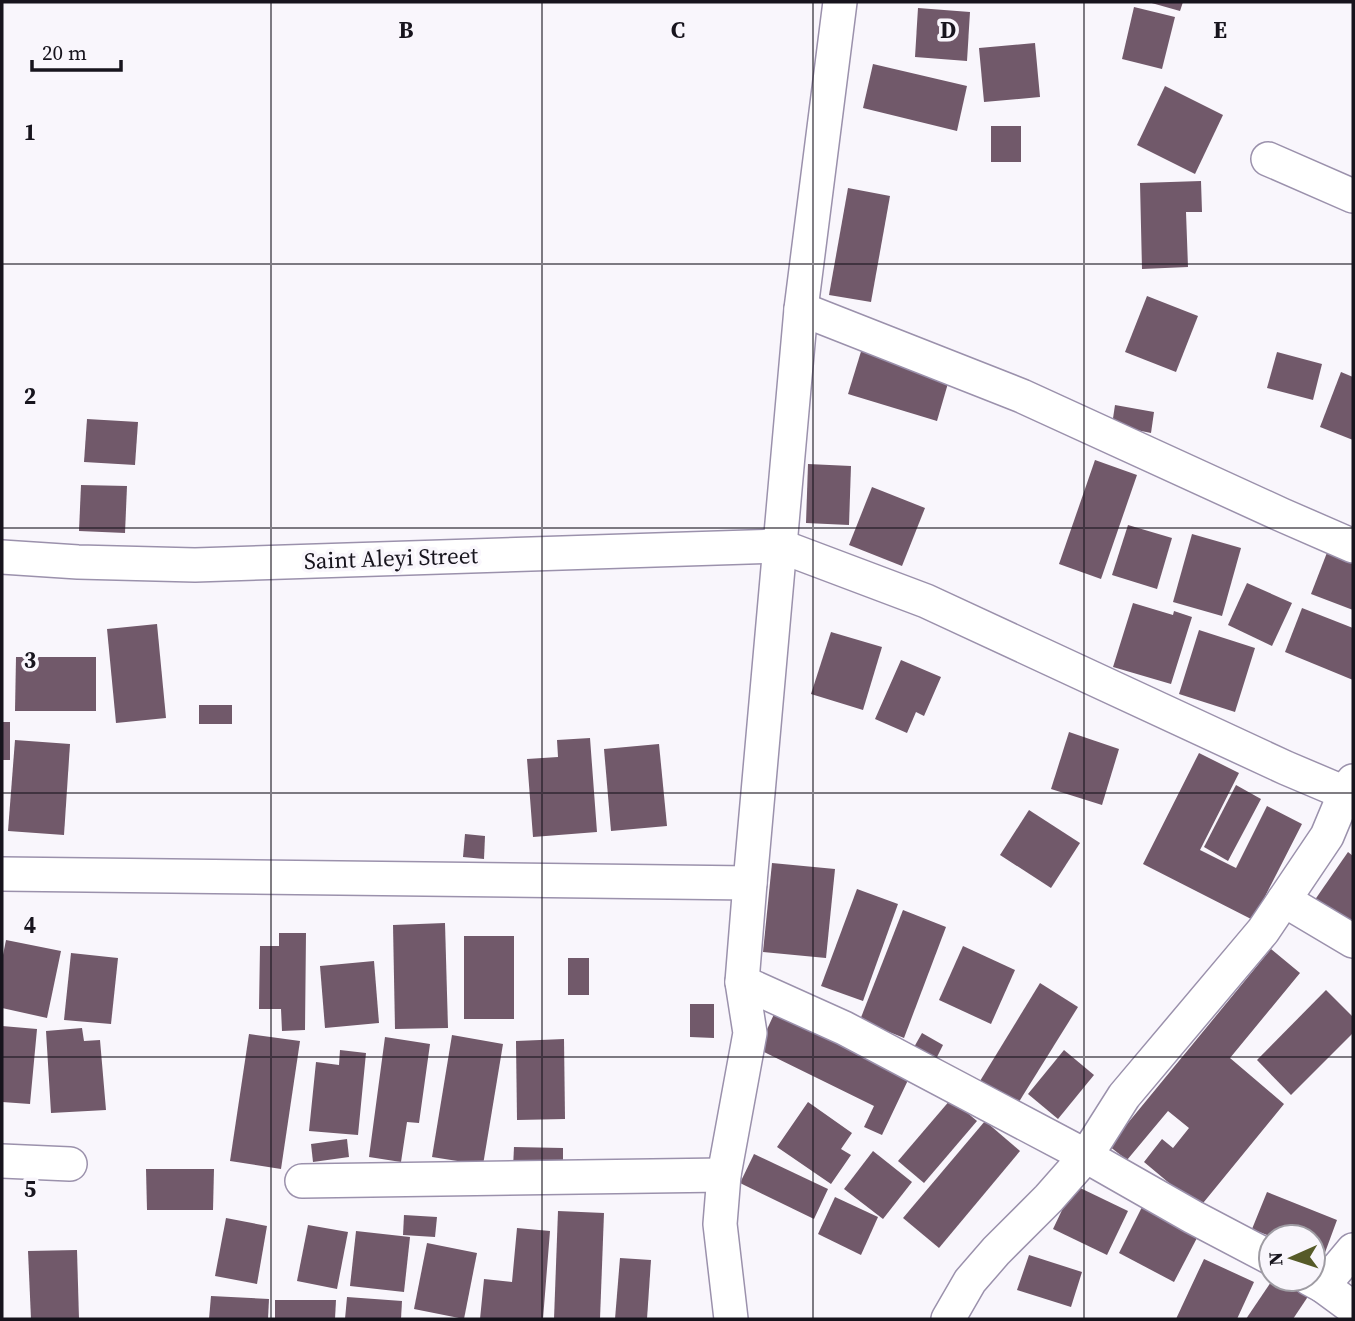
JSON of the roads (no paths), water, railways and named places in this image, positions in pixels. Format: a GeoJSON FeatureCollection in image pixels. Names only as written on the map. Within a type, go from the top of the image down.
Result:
{"type":"FeatureCollection","features":[{"type":"Feature","properties":{"kind":"street"},"geometry":{"type":"LineString","coordinates":[[731,1319],[720,1224],[724,1175],[750,1033],[743,982],[750,883],[801,309],[840,2]]}},
{"type":"Feature","properties":{"kind":"street"},"geometry":{"type":"LineString","coordinates":[[1268,159],[1353,196]]}},
{"type":"Feature","properties":{"kind":"street"},"geometry":{"type":"LineString","coordinates":[[801,309],[1022,396],[1353,546]]}},
{"type":"Feature","properties":{"kind":"street"},"geometry":{"type":"LineString","coordinates":[[780,546],[926,601],[1308,777],[1349,787],[1327,836],[1263,931],[1124,1096],[1086,1156],[970,1281],[948,1319]]}},
{"type":"Feature","properties":{"kind":"street","name":"Saint Aleyi Street"},"geometry":{"type":"LineString","coordinates":[[2,557],[195,565],[780,546]]}},
{"type":"Feature","properties":{"kind":"street"},"geometry":{"type":"LineString","coordinates":[[2,874],[750,883]]}},
{"type":"Feature","properties":{"kind":"street"},"geometry":{"type":"LineString","coordinates":[[1284,900],[1353,941]]}},
{"type":"Feature","properties":{"kind":"street"},"geometry":{"type":"LineString","coordinates":[[743,982],[844,1028],[1086,1156],[1257,1251]]}},
{"type":"Feature","properties":{"kind":"street"},"geometry":{"type":"LineString","coordinates":[[2,1161],[70,1164]]}},
{"type":"Feature","properties":{"kind":"street"},"geometry":{"type":"LineString","coordinates":[[302,1181],[724,1175]]}},
{"type":"Feature","properties":{"kind":"street"},"geometry":{"type":"LineString","coordinates":[[1327,1272],[1353,1250]]}},
{"type":"Feature","properties":{"kind":"street"},"geometry":{"type":"LineString","coordinates":[[1327,1290],[1353,1308]]}}]}
